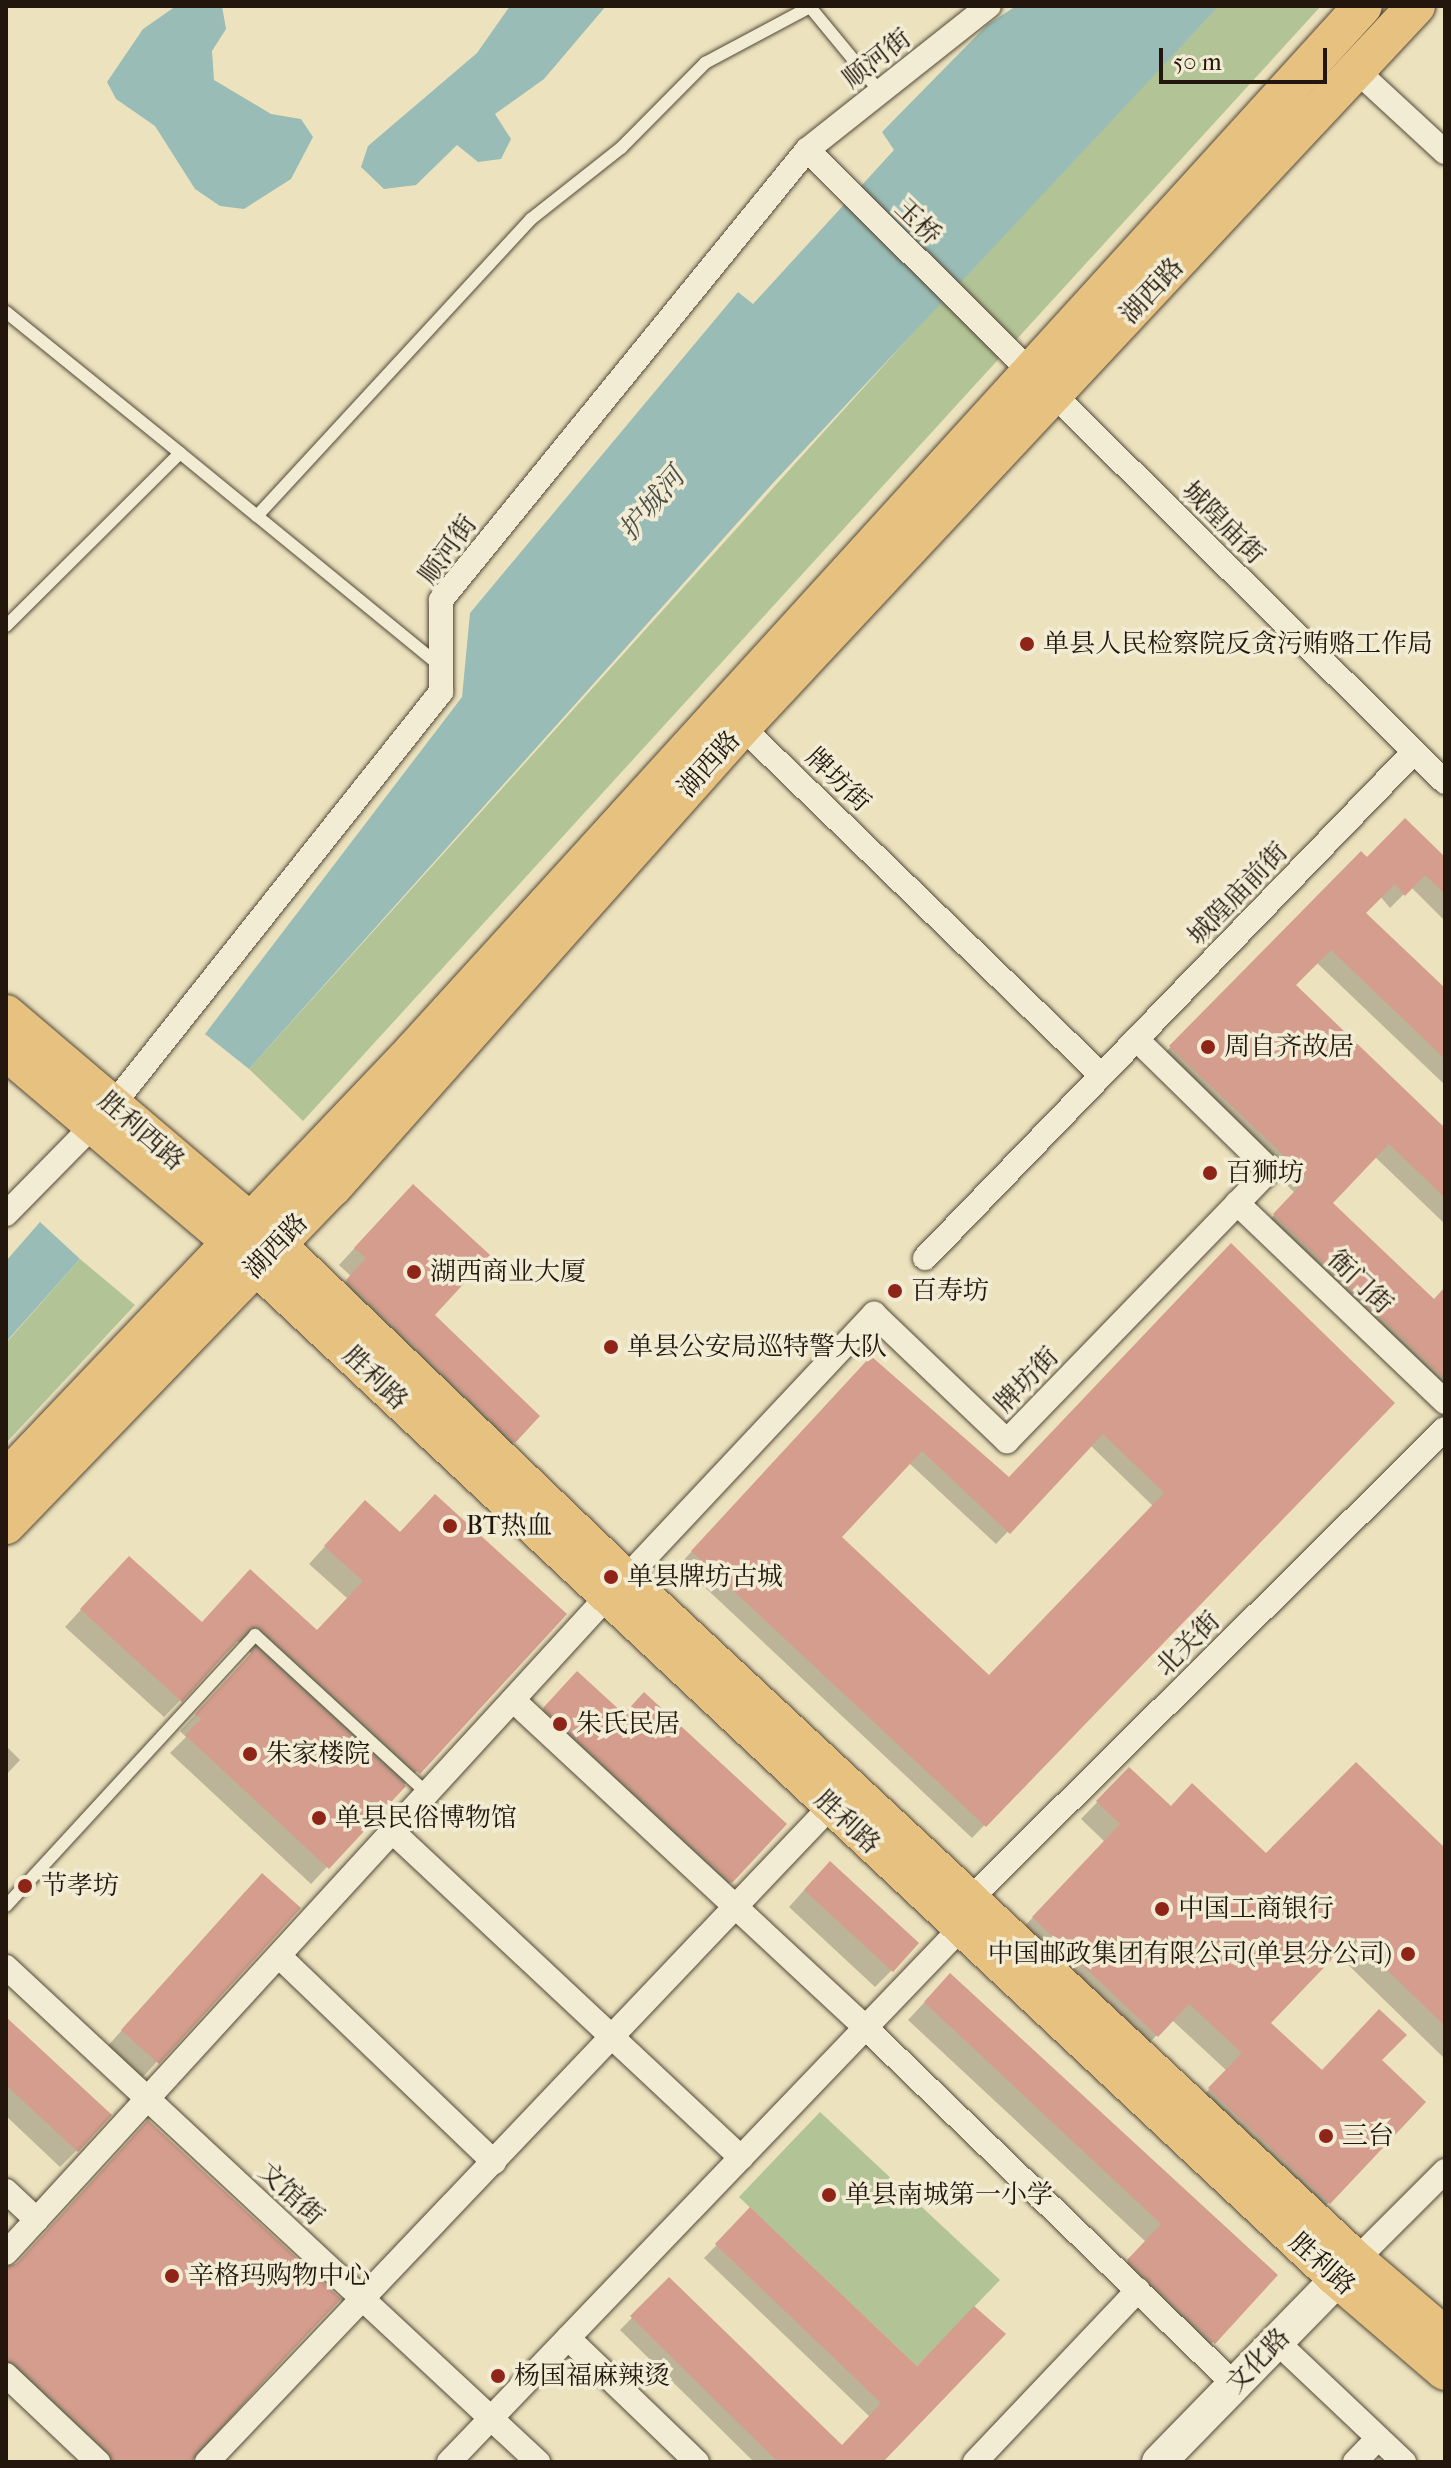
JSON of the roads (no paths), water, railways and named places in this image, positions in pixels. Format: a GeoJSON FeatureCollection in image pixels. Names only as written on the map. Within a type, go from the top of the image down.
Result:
{"type":"FeatureCollection","features":[{"type":"Feature","properties":{"kind":"main road","name":"湖西路"},"geometry":{"type":"LineString","coordinates":[[6,1479],[254,1244],[742,727],[1363,6]]}},
{"type":"Feature","properties":{"kind":"main road","name":"湖西路"},"geometry":{"type":"LineString","coordinates":[[6,1525],[254,1244],[1041,383],[1356,70],[1416,6]]}},
{"type":"Feature","properties":{"kind":"main road","name":"胜利西路"},"geometry":{"type":"LineString","coordinates":[[6,1014],[102,1116]]}},
{"type":"Feature","properties":{"kind":"main road","name":"胜利西路"},"geometry":{"type":"LineString","coordinates":[[6,1051],[102,1116],[254,1244]]}},
{"type":"Feature","properties":{"kind":"main road","name":"胜利路"},"geometry":{"type":"LineString","coordinates":[[254,1244],[616,1588],[1347,2270],[1445,2371]]}},
{"type":"Feature","properties":{"kind":"main road","name":"胜利路"},"geometry":{"type":"LineString","coordinates":[[616,1588],[830,1807],[966,1914]]}},
{"type":"Feature","properties":{"kind":"main road","name":"胜利路"},"geometry":{"type":"LineString","coordinates":[[1347,2270],[1445,2336]]}},
{"type":"Feature","properties":{"kind":"street","name":"顺河街"},"geometry":{"type":"LineString","coordinates":[[6,1214],[102,1116],[441,692],[441,600],[807,150],[989,6]]}},
{"type":"Feature","properties":{"kind":"street"},"geometry":{"type":"LineString","coordinates":[[1356,70],[1445,152]]}},
{"type":"Feature","properties":{"kind":"street","name":"玉桥"},"geometry":{"type":"LineString","coordinates":[[807,150],[962,304]]}},
{"type":"Feature","properties":{"kind":"street","name":"城隍庙街"},"geometry":{"type":"LineString","coordinates":[[962,304],[1445,782]]}},
{"type":"Feature","properties":{"kind":"street","name":"牌坊街"},"geometry":{"type":"LineString","coordinates":[[742,727],[1101,1075]]}},
{"type":"Feature","properties":{"kind":"street","name":"城隍庙前街"},"geometry":{"type":"LineString","coordinates":[[925,1258],[1414,752]]}},
{"type":"Feature","properties":{"kind":"street","name":"牌坊街"},"geometry":{"type":"LineString","coordinates":[[616,1588],[874,1314],[1007,1441],[1270,1170],[1136,1039]]}},
{"type":"Feature","properties":{"kind":"street","name":"衙门街"},"geometry":{"type":"LineString","coordinates":[[1237,1203],[1445,1402]]}},
{"type":"Feature","properties":{"kind":"street","name":"北关街"},"geometry":{"type":"LineString","coordinates":[[449,2462],[866,2028],[966,1914],[1445,1429]]}},
{"type":"Feature","properties":{"kind":"street"},"geometry":{"type":"LineString","coordinates":[[6,2253],[616,1588]]}},
{"type":"Feature","properties":{"kind":"street"},"geometry":{"type":"LineString","coordinates":[[513,1700],[866,2028],[1235,2385]]}},
{"type":"Feature","properties":{"kind":"street"},"geometry":{"type":"LineString","coordinates":[[207,2462],[830,1807]]}},
{"type":"Feature","properties":{"kind":"street"},"geometry":{"type":"LineString","coordinates":[[393,1832],[741,2158]]}},
{"type":"Feature","properties":{"kind":"street"},"geometry":{"type":"LineString","coordinates":[[279,1956],[494,2162]]}},
{"type":"Feature","properties":{"kind":"street","name":"文馆街"},"geometry":{"type":"LineString","coordinates":[[6,1967],[538,2462]]}},
{"type":"Feature","properties":{"kind":"street"},"geometry":{"type":"LineString","coordinates":[[1347,2270],[1445,2171]]}},
{"type":"Feature","properties":{"kind":"street"},"geometry":{"type":"LineString","coordinates":[[6,2191],[37,2220]]}},
{"type":"Feature","properties":{"kind":"street","name":"文化路"},"geometry":{"type":"LineString","coordinates":[[1159,2462],[1347,2270]]}},
{"type":"Feature","properties":{"kind":"street"},"geometry":{"type":"LineString","coordinates":[[975,2462],[1138,2290]]}},
{"type":"Feature","properties":{"kind":"street"},"geometry":{"type":"LineString","coordinates":[[568,2338],[697,2462]]}},
{"type":"Feature","properties":{"kind":"street"},"geometry":{"type":"LineString","coordinates":[[1277,2342],[1404,2462]]}},
{"type":"Feature","properties":{"kind":"street"},"geometry":{"type":"LineString","coordinates":[[6,2375],[98,2462]]}},
{"type":"Feature","properties":{"kind":"street"},"geometry":{"type":"LineString","coordinates":[[1355,2462],[1378,2438]]}},
{"type":"Feature","properties":{"kind":"lane"},"geometry":{"type":"LineString","coordinates":[[257,516],[531,219],[621,148],[705,63],[810,7],[880,92]]}},
{"type":"Feature","properties":{"kind":"lane"},"geometry":{"type":"LineString","coordinates":[[6,312],[441,666]]}},
{"type":"Feature","properties":{"kind":"lane"},"geometry":{"type":"LineString","coordinates":[[6,626],[180,453]]}},
{"type":"Feature","properties":{"kind":"lane"},"geometry":{"type":"LineString","coordinates":[[6,1906],[255,1635],[428,1794]]}},
{"type":"Feature","properties":{"kind":"water"},"geometry":{"type":"Polygon","coordinates":[[[176,6],[222,6],[226,29],[212,51],[214,80],[271,114],[301,119],[313,137],[291,179],[244,209],[220,206],[195,189],[155,126],[116,99],[107,82],[143,29],[176,6]]]}},
{"type":"Feature","properties":{"kind":"water"},"geometry":{"type":"Polygon","coordinates":[[[510,6],[606,6],[544,79],[495,114],[511,139],[501,159],[478,162],[457,145],[416,185],[384,189],[361,167],[368,146],[477,53],[510,6]]]}},
{"type":"Feature","properties":{"kind":"water","name":"护城河"},"geometry":{"type":"Polygon","coordinates":[[[1016,6],[1219,6],[773,483],[249,1069],[205,1034],[462,697],[470,613],[738,292],[753,304],[894,150],[882,132],[987,25],[1016,6]]]}},
{"type":"Feature","properties":{"kind":"water"},"geometry":{"type":"Polygon","coordinates":[[[40,1222],[80,1259],[6,1342],[6,1261],[40,1222]]]}},
{"type":"Feature","properties":{"kind":"place","name":"单县人民检察院反贪污贿赂工作局"},"geometry":{"type":"Point","coordinates":[1027,644]}},
{"type":"Feature","properties":{"kind":"place","name":"周自齐故居"},"geometry":{"type":"Point","coordinates":[1208,1047]}},
{"type":"Feature","properties":{"kind":"place","name":"百狮坊"},"geometry":{"type":"Point","coordinates":[1210,1173]}},
{"type":"Feature","properties":{"kind":"place","name":"湖西商业大厦"},"geometry":{"type":"Point","coordinates":[414,1272]}},
{"type":"Feature","properties":{"kind":"place","name":"百寿坊"},"geometry":{"type":"Point","coordinates":[895,1291]}},
{"type":"Feature","properties":{"kind":"place","name":"单县公安局巡特警大队"},"geometry":{"type":"Point","coordinates":[611,1347]}},
{"type":"Feature","properties":{"kind":"place","name":"BT热血"},"geometry":{"type":"Point","coordinates":[450,1526]}},
{"type":"Feature","properties":{"kind":"place","name":"单县牌坊古城"},"geometry":{"type":"Point","coordinates":[611,1577]}},
{"type":"Feature","properties":{"kind":"place","name":"朱氏民居"},"geometry":{"type":"Point","coordinates":[560,1724]}},
{"type":"Feature","properties":{"kind":"place","name":"朱家楼院"},"geometry":{"type":"Point","coordinates":[250,1754]}},
{"type":"Feature","properties":{"kind":"place","name":"单县民俗博物馆"},"geometry":{"type":"Point","coordinates":[319,1818]}},
{"type":"Feature","properties":{"kind":"place","name":"节孝坊"},"geometry":{"type":"Point","coordinates":[25,1886]}},
{"type":"Feature","properties":{"kind":"place","name":"中国工商银行"},"geometry":{"type":"Point","coordinates":[1162,1909]}},
{"type":"Feature","properties":{"kind":"place","name":"中国邮政集团有限公司(单县分公司)"},"geometry":{"type":"Point","coordinates":[1408,1954]}},
{"type":"Feature","properties":{"kind":"place","name":"三台"},"geometry":{"type":"Point","coordinates":[1326,2136]}},
{"type":"Feature","properties":{"kind":"place","name":"单县南城第一小学"},"geometry":{"type":"Point","coordinates":[829,2195]}},
{"type":"Feature","properties":{"kind":"place","name":"辛格玛购物中心"},"geometry":{"type":"Point","coordinates":[172,2276]}},
{"type":"Feature","properties":{"kind":"place","name":"杨国福麻辣烫"},"geometry":{"type":"Point","coordinates":[498,2376]}}]}
